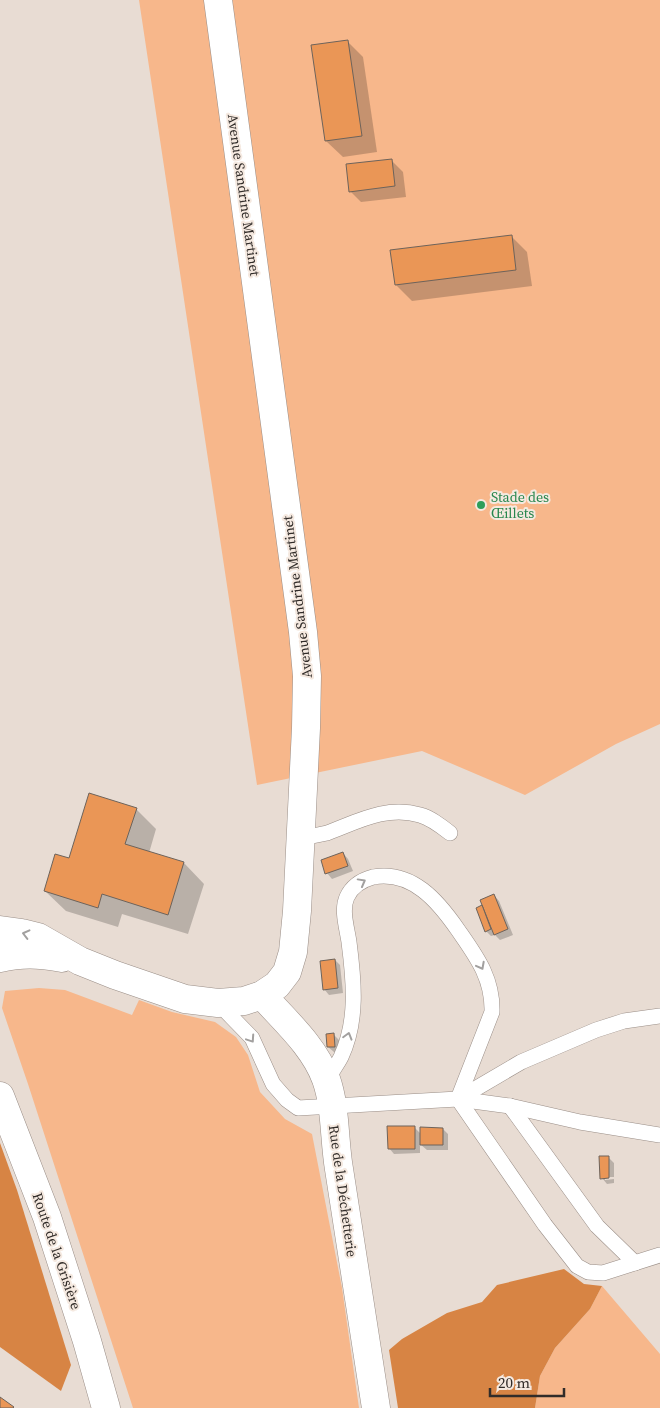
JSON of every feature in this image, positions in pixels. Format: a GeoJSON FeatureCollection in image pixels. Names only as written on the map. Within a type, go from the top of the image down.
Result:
{"type":"FeatureCollection","features":[{"type":"Feature","properties":{"kind":"street","name":"Avenue Sandrine Martinet"},"geometry":{"type":"LineString","coordinates":[[0,930],[38,937],[80,961],[185,999],[218,1004],[244,1001],[262,995],[277,986],[287,972],[293,952],[297,911],[307,676],[303,632],[218,0]]}},
{"type":"Feature","properties":{"kind":"street","name":"Avenue Sandrine Martinet"},"geometry":{"type":"LineString","coordinates":[[0,958],[20,954],[38,954],[80,961]]}},
{"type":"Feature","properties":{"kind":"street","name":"Rue de la Déchetterie"},"geometry":{"type":"LineString","coordinates":[[262,995],[302,1039],[319,1064],[329,1092],[338,1166],[376,1408]]}},
{"type":"Feature","properties":{"kind":"street","name":"Route de la Grisière"},"geometry":{"type":"LineString","coordinates":[[0,1096],[47,1217],[87,1341],[106,1408]]}},
{"type":"Feature","properties":{"kind":"lane"},"geometry":{"type":"LineString","coordinates":[[300,838],[326,833],[372,816],[398,812],[420,815],[450,833]]}},
{"type":"Feature","properties":{"kind":"lane"},"geometry":{"type":"LineString","coordinates":[[329,1092],[352,1025],[354,1002],[352,964],[344,909],[347,896],[356,884],[369,878],[384,875],[402,878],[420,887],[435,900],[480,963],[490,985],[492,1012],[458,1099]]}},
{"type":"Feature","properties":{"kind":"lane"},"geometry":{"type":"LineString","coordinates":[[218,1004],[252,1038],[273,1084],[287,1100],[298,1108],[329,1092],[458,1099],[510,1106],[580,1122],[660,1135]]}},
{"type":"Feature","properties":{"kind":"lane"},"geometry":{"type":"LineString","coordinates":[[458,1099],[521,1062],[596,1030],[624,1021],[660,1016]]}},
{"type":"Feature","properties":{"kind":"lane"},"geometry":{"type":"LineString","coordinates":[[458,1099],[545,1225],[577,1266],[588,1272],[603,1273],[660,1255]]}},
{"type":"Feature","properties":{"kind":"lane"},"geometry":{"type":"LineString","coordinates":[[510,1106],[597,1226],[636,1263]]}},
{"type":"Feature","properties":{"kind":"shaded area"},"geometry":{"type":"Polygon","coordinates":[[[139,0],[660,0],[660,724],[616,744],[525,795],[422,751],[257,785],[139,0]]]}},
{"type":"Feature","properties":{"kind":"shaded area"},"geometry":{"type":"Polygon","coordinates":[[[39,988],[65,990],[132,1015],[139,1000],[172,1012],[215,1022],[236,1037],[248,1055],[260,1092],[285,1119],[312,1134],[342,1288],[359,1408],[133,1408],[2,1008],[5,991],[39,988]]]}},
{"type":"Feature","properties":{"kind":"shaded area"},"geometry":{"type":"Polygon","coordinates":[[[0,1143],[17,1190],[71,1365],[61,1391],[0,1347],[0,1143]]]}},
{"type":"Feature","properties":{"kind":"shaded area"},"geometry":{"type":"Polygon","coordinates":[[[564,1269],[584,1284],[602,1286],[590,1309],[555,1348],[540,1376],[535,1408],[398,1408],[389,1350],[402,1339],[447,1313],[482,1302],[497,1285],[564,1269]]]}},
{"type":"Feature","properties":{"kind":"shaded area"},"geometry":{"type":"Polygon","coordinates":[[[602,1286],[660,1354],[660,1408],[535,1408],[540,1376],[555,1348],[590,1309],[602,1286]]]}},
{"type":"Feature","properties":{"kind":"building"},"geometry":{"type":"Polygon","coordinates":[[[348,40],[362,136],[325,141],[311,45],[348,40]]]}},
{"type":"Feature","properties":{"kind":"building"},"geometry":{"type":"Polygon","coordinates":[[[392,159],[395,186],[349,192],[346,164],[392,159]]]}},
{"type":"Feature","properties":{"kind":"building"},"geometry":{"type":"Polygon","coordinates":[[[512,235],[516,270],[395,285],[390,250],[512,235]]]}},
{"type":"Feature","properties":{"kind":"building"},"geometry":{"type":"Polygon","coordinates":[[[89,793],[137,808],[125,844],[184,862],[168,915],[102,894],[98,908],[44,891],[55,854],[69,858],[89,793]]]}},
{"type":"Feature","properties":{"kind":"building"},"geometry":{"type":"Polygon","coordinates":[[[343,852],[348,866],[325,874],[321,860],[343,852]]]}},
{"type":"Feature","properties":{"kind":"building"},"geometry":{"type":"Polygon","coordinates":[[[494,894],[508,929],[494,935],[480,900],[494,894]]]}},
{"type":"Feature","properties":{"kind":"building"},"geometry":{"type":"Polygon","coordinates":[[[482,905],[491,929],[485,932],[476,908],[482,905]]]}},
{"type":"Feature","properties":{"kind":"building"},"geometry":{"type":"Polygon","coordinates":[[[335,959],[338,988],[323,990],[320,961],[335,959]]]}},
{"type":"Feature","properties":{"kind":"building"},"geometry":{"type":"Polygon","coordinates":[[[334,1033],[335,1047],[327,1047],[326,1034],[334,1033]]]}},
{"type":"Feature","properties":{"kind":"building"},"geometry":{"type":"Polygon","coordinates":[[[387,1126],[415,1126],[415,1149],[388,1149],[387,1126]]]}},
{"type":"Feature","properties":{"kind":"building"},"geometry":{"type":"Polygon","coordinates":[[[420,1127],[443,1128],[443,1145],[420,1145],[420,1127]]]}},
{"type":"Feature","properties":{"kind":"building"},"geometry":{"type":"Polygon","coordinates":[[[599,1156],[609,1156],[609,1178],[600,1179],[599,1156]]]}},
{"type":"Feature","properties":{"kind":"building"},"geometry":{"type":"Polygon","coordinates":[[[0,1397],[14,1407],[0,1408],[0,1397]]]}},
{"type":"Feature","properties":{"kind":"place","name":"Stade des Œillets"},"geometry":{"type":"Point","coordinates":[481,505]}}]}
